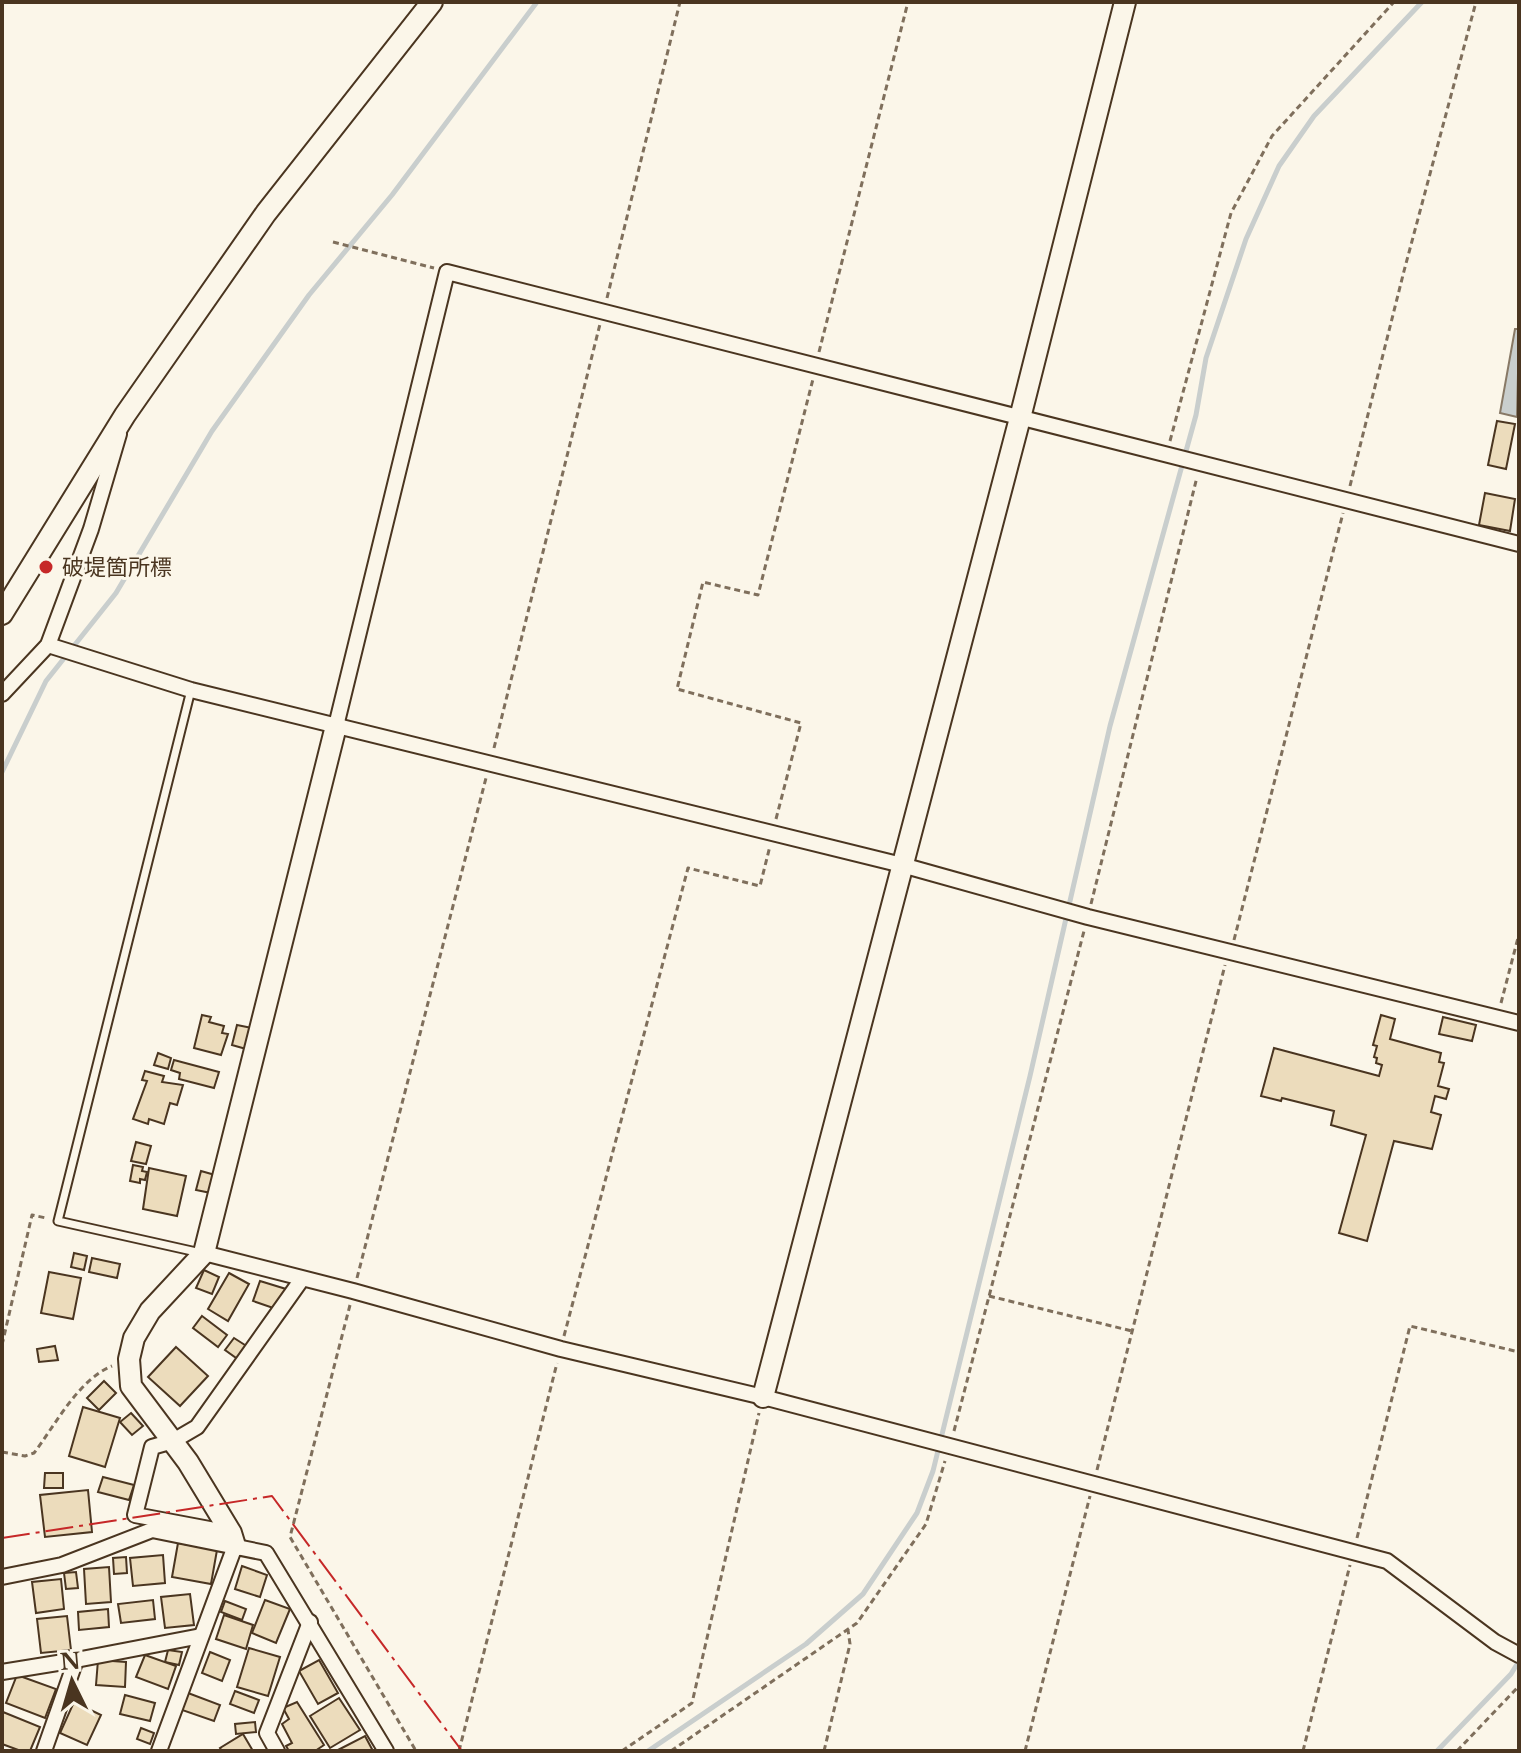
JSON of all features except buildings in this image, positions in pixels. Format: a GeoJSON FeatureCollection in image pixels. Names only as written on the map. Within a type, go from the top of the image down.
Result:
{"type":"FeatureCollection","features":[{"type":"Feature","properties":{"kind":"street"},"geometry":{"type":"LineString","coordinates":[[2,614],[125,415],[266,213],[432,2]]}},
{"type":"Feature","properties":{"kind":"street"},"geometry":{"type":"LineString","coordinates":[[763,1397],[1020,418],[1125,2]]}},
{"type":"Feature","properties":{"kind":"street"},"geometry":{"type":"LineString","coordinates":[[160,1750],[233,1539],[173,1441],[131,1386],[129,1359],[134,1338],[150,1311],[204,1253],[447,272],[1519,544]]}},
{"type":"Feature","properties":{"kind":"street"},"geometry":{"type":"LineString","coordinates":[[2,694],[48,645],[91,529],[125,415]]}},
{"type":"Feature","properties":{"kind":"street"},"geometry":{"type":"LineString","coordinates":[[48,645],[191,690],[902,865],[1088,917],[1519,1023]]}},
{"type":"Feature","properties":{"kind":"street"},"geometry":{"type":"LineString","coordinates":[[204,1253],[561,1349],[763,1397],[1387,1561],[1495,1642],[1519,1655]]}},
{"type":"Feature","properties":{"kind":"street"},"geometry":{"type":"LineString","coordinates":[[302,1279],[197,1427],[173,1441],[152,1447],[135,1515],[233,1539],[266,1553],[386,1751]]}},
{"type":"Feature","properties":{"kind":"street"},"geometry":{"type":"LineString","coordinates":[[2,1577],[62,1565],[152,1530],[233,1539]]}},
{"type":"Feature","properties":{"kind":"street"},"geometry":{"type":"LineString","coordinates":[[277,1751],[267,1733],[310,1622]]}},
{"type":"Feature","properties":{"kind":"street"},"geometry":{"type":"LineString","coordinates":[[2,1672],[201,1636]]}},
{"type":"Feature","properties":{"kind":"street"},"geometry":{"type":"LineString","coordinates":[[44,1751],[76,1660]]}},
{"type":"Feature","properties":{"kind":"lane"},"geometry":{"type":"LineString","coordinates":[[191,690],[58,1221],[204,1253]]}},
{"type":"Feature","properties":{"kind":"path"},"geometry":{"type":"LineString","coordinates":[[416,1751],[290,1537],[490,765],[680,2]]}},
{"type":"Feature","properties":{"kind":"path"},"geometry":{"type":"LineString","coordinates":[[459,1751],[688,868],[760,886],[801,723],[677,689],[703,582],[758,595],[908,2]]}},
{"type":"Feature","properties":{"kind":"path"},"geometry":{"type":"LineString","coordinates":[[1166,456],[1231,213],[1272,136],[1394,2]]}},
{"type":"Feature","properties":{"kind":"path"},"geometry":{"type":"LineString","coordinates":[[1025,1751],[1404,271],[1476,2]]}},
{"type":"Feature","properties":{"kind":"path"},"geometry":{"type":"LineString","coordinates":[[333,242],[447,272]]}},
{"type":"Feature","properties":{"kind":"path"},"geometry":{"type":"LineString","coordinates":[[671,1751],[857,1623],[926,1524],[949,1448],[1088,917],[1200,465]]}},
{"type":"Feature","properties":{"kind":"path"},"geometry":{"type":"LineString","coordinates":[[1498,1018],[1519,934]]}},
{"type":"Feature","properties":{"kind":"path"},"geometry":{"type":"LineString","coordinates":[[2,1345],[32,1215],[58,1221]]}},
{"type":"Feature","properties":{"kind":"path"},"geometry":{"type":"LineString","coordinates":[[989,1296],[1132,1331]]}},
{"type":"Feature","properties":{"kind":"path"},"geometry":{"type":"LineString","coordinates":[[1303,1751],[1410,1326],[1519,1352]]}},
{"type":"Feature","properties":{"kind":"path"},"geometry":{"type":"LineString","coordinates":[[2,1452],[25,1456],[34,1453],[81,1390],[102,1370],[129,1359]]}},
{"type":"Feature","properties":{"kind":"path"},"geometry":{"type":"LineString","coordinates":[[622,1751],[692,1703],[763,1397]]}},
{"type":"Feature","properties":{"kind":"path"},"geometry":{"type":"LineString","coordinates":[[824,1751],[850,1644],[848,1630]]}},
{"type":"Feature","properties":{"kind":"path"},"geometry":{"type":"LineString","coordinates":[[1457,1751],[1519,1686]]}},
{"type":"Feature","properties":{"kind":"shaded area"},"geometry":{"type":"Polygon","coordinates":[[[1515,329],[1519,329],[1517,417],[1500,413],[1515,329]]]}},
{"type":"Feature","properties":{"kind":"waterway"},"geometry":{"type":"LineString","coordinates":[[2,772],[46,681],[116,593],[212,431],[309,295],[392,195],[537,2]]}},
{"type":"Feature","properties":{"kind":"waterway"},"geometry":{"type":"LineString","coordinates":[[648,1751],[806,1644],[863,1594],[917,1513],[933,1471],[1030,1076],[1110,726],[1196,415],[1206,358],[1246,239],[1279,166],[1314,116],[1422,2]]}},
{"type":"Feature","properties":{"kind":"waterway"},"geometry":{"type":"LineString","coordinates":[[1437,1751],[1511,1674],[1519,1661]]}},
{"type":"Feature","properties":{"kind":"power"},"geometry":{"type":"LineString","coordinates":[[2,1538],[272,1496],[462,1751]]}},
{"type":"Feature","properties":{"kind":"place","name":"破堤箇所標"},"geometry":{"type":"Point","coordinates":[46,567]}}]}
